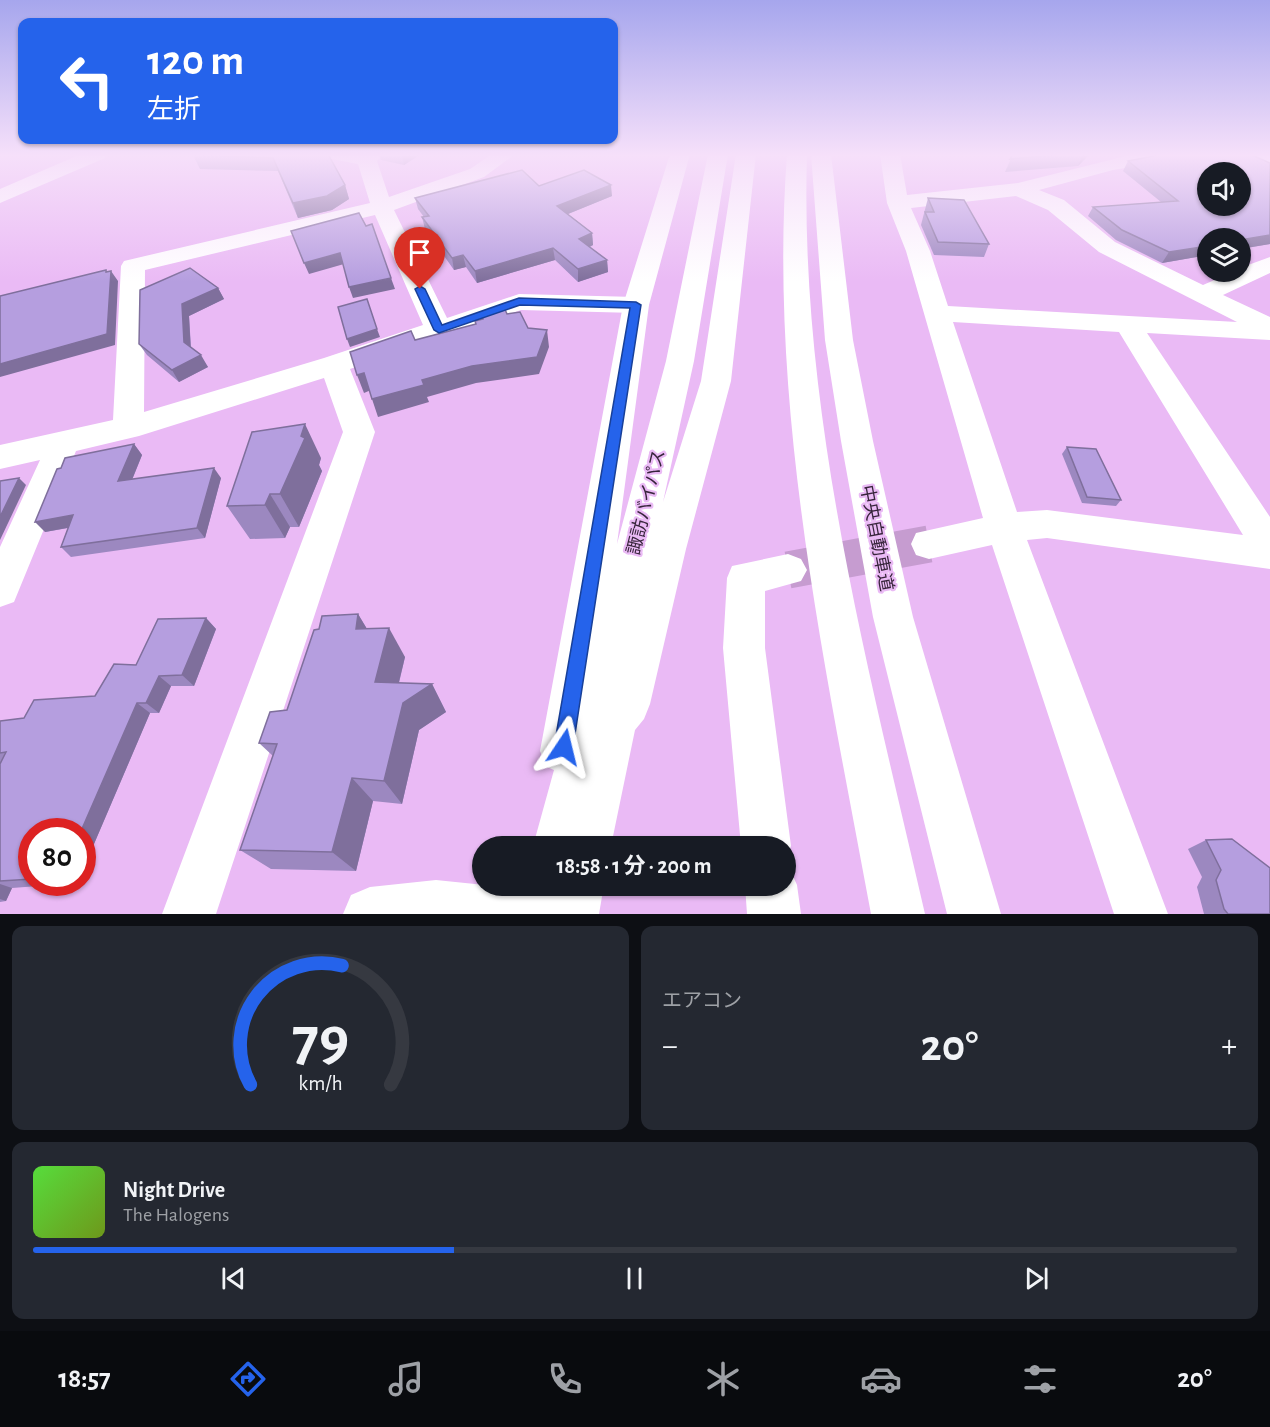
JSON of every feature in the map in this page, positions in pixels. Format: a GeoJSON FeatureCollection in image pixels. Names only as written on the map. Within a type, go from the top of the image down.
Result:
{"type":"FeatureCollection","features":[{"type":"Feature","properties":{"kind":"main road"},"geometry":{"type":"LineString","coordinates":[[380,197],[382,207],[439,330]]}},
{"type":"Feature","properties":{"kind":"main road"},"geometry":{"type":"LineString","coordinates":[[128,428],[133,266],[382,207],[411,197]]}},
{"type":"Feature","properties":{"kind":"main road"},"geometry":{"type":"LineString","coordinates":[[546,836],[564,747],[597,554],[636,305],[668,197]]}},
{"type":"Feature","properties":{"kind":"main road","name":"諏訪バイパス"},"geometry":{"type":"LineString","coordinates":[[561,836],[618,616],[680,361],[710,197]]}},
{"type":"Feature","properties":{"kind":"main road","name":"諏訪バイパス"},"geometry":{"type":"LineString","coordinates":[[588,836],[691,363],[718,197]]}},
{"type":"Feature","properties":{"kind":"main road"},"geometry":{"type":"LineString","coordinates":[[614,722],[628,704],[667,549],[716,381],[740,197]]}},
{"type":"Feature","properties":{"kind":"main road"},"geometry":{"type":"LineString","coordinates":[[796,197],[794,254],[809,436],[836,614],[898,914]]}},
{"type":"Feature","properties":{"kind":"main road","name":"中央自動車道"},"geometry":{"type":"LineString","coordinates":[[825,197],[839,339],[857,441],[893,616],[974,914]]}},
{"type":"Feature","properties":{"kind":"main road"},"geometry":{"type":"LineString","coordinates":[[897,197],[918,251],[1004,528],[1140,914]]}},
{"type":"Feature","properties":{"kind":"main road"},"geometry":{"type":"LineString","coordinates":[[898,203],[953,197]]}},
{"type":"Feature","properties":{"kind":"main road"},"geometry":{"type":"LineString","coordinates":[[1037,197],[1056,205],[1107,247],[1270,331]]}},
{"type":"Feature","properties":{"kind":"main road"},"geometry":{"type":"LineString","coordinates":[[1201,295],[1270,264]]}},
{"type":"Feature","properties":{"kind":"main road"},"geometry":{"type":"LineString","coordinates":[[0,457],[128,428],[334,365],[519,302],[636,305]]}},
{"type":"Feature","properties":{"kind":"main road"},"geometry":{"type":"LineString","coordinates":[[937,314],[1129,326],[1270,331]]}},
{"type":"Feature","properties":{"kind":"main road"},"geometry":{"type":"LineString","coordinates":[[1129,326],[1270,547]]}},
{"type":"Feature","properties":{"kind":"main road"},"geometry":{"type":"LineString","coordinates":[[189,914],[359,432],[334,365]]}},
{"type":"Feature","properties":{"kind":"main road"},"geometry":{"type":"LineString","coordinates":[[0,590],[64,442]]}},
{"type":"Feature","properties":{"kind":"main road"},"geometry":{"type":"LineString","coordinates":[[929,544],[1004,528],[1047,524],[1270,554]]}},
{"type":"Feature","properties":{"kind":"main road"},"geometry":{"type":"LineString","coordinates":[[765,836],[744,648],[746,578],[788,570]]}},
{"type":"Feature","properties":{"kind":"main road"},"geometry":{"type":"LineString","coordinates":[[540,914],[545,896]]}},
{"type":"Feature","properties":{"kind":"main road"},"geometry":{"type":"LineString","coordinates":[[572,914],[576,896]]}},
{"type":"Feature","properties":{"kind":"main road"},"geometry":{"type":"LineString","coordinates":[[772,896],[774,914]]}},
{"type":"Feature","properties":{"kind":"main road"},"geometry":{"type":"LineString","coordinates":[[370,914],[436,907],[504,914]]}},
{"type":"Feature","properties":{"kind":"building"},"geometry":{"type":"Polygon","coordinates":[[[290,197],[324,197],[293,203],[290,197]]]}},
{"type":"Feature","properties":{"kind":"building"},"geometry":{"type":"Polygon","coordinates":[[[581,197],[557,206],[592,233],[579,239],[607,260],[578,269],[553,248],[475,271],[463,255],[452,258],[422,217],[429,216],[415,198],[581,197]]]}},
{"type":"Feature","properties":{"kind":"building"},"geometry":{"type":"Polygon","coordinates":[[[1173,197],[1197,197],[1197,216],[1251,216],[1251,197],[1270,197],[1270,235],[1251,238],[1251,228],[1197,228],[1197,248],[1169,252],[1122,230],[1093,207],[1178,201],[1173,197]]]}},
{"type":"Feature","properties":{"kind":"building"},"geometry":{"type":"Polygon","coordinates":[[[928,198],[964,200],[989,244],[938,242],[925,212],[934,212],[928,198]]]}},
{"type":"Feature","properties":{"kind":"building"},"geometry":{"type":"Polygon","coordinates":[[[359,213],[366,226],[372,224],[391,278],[349,287],[340,253],[304,263],[291,231],[359,213]]]}},
{"type":"Feature","properties":{"kind":"building"},"geometry":{"type":"Polygon","coordinates":[[[190,268],[218,288],[182,304],[184,342],[201,355],[172,370],[139,344],[140,290],[190,268]]]}},
{"type":"Feature","properties":{"kind":"building"},"geometry":{"type":"Polygon","coordinates":[[[106,270],[106,272],[111,271],[107,334],[0,364],[0,296],[106,270]]]}},
{"type":"Feature","properties":{"kind":"building"},"geometry":{"type":"Polygon","coordinates":[[[367,299],[377,329],[347,339],[338,307],[367,299]]]}},
{"type":"Feature","properties":{"kind":"building"},"geometry":{"type":"Polygon","coordinates":[[[504,307],[507,314],[520,312],[528,328],[547,330],[537,357],[472,366],[422,380],[424,385],[372,399],[364,373],[357,375],[350,352],[411,331],[415,340],[476,324],[475,321],[483,319],[481,312],[504,307]]]}},
{"type":"Feature","properties":{"kind":"building"},"geometry":{"type":"Polygon","coordinates":[[[305,424],[301,436],[305,438],[280,494],[270,494],[265,505],[227,506],[252,432],[305,424]]]}},
{"type":"Feature","properties":{"kind":"building"},"geometry":{"type":"Polygon","coordinates":[[[134,444],[118,481],[214,468],[197,528],[61,547],[73,515],[35,522],[57,469],[61,468],[65,458],[134,444]]]}},
{"type":"Feature","properties":{"kind":"building"},"geometry":{"type":"Polygon","coordinates":[[[1067,447],[1096,449],[1121,500],[1087,497],[1067,447]]]}},
{"type":"Feature","properties":{"kind":"building"},"geometry":{"type":"Polygon","coordinates":[[[19,478],[0,517],[0,481],[19,478]]]}},
{"type":"Feature","properties":{"kind":"building"},"geometry":{"type":"Polygon","coordinates":[[[358,614],[356,629],[389,628],[375,682],[432,684],[403,703],[384,781],[352,778],[332,852],[240,850],[277,744],[259,743],[270,712],[287,710],[314,630],[319,629],[322,616],[358,614]]]}},
{"type":"Feature","properties":{"kind":"building"},"geometry":{"type":"Polygon","coordinates":[[[206,618],[182,675],[159,676],[146,703],[137,703],[87,818],[18,818],[18,880],[0,881],[0,764],[6,752],[0,753],[0,721],[24,718],[34,700],[95,696],[114,664],[136,665],[158,619],[206,618]]]}},
{"type":"Feature","properties":{"kind":"building"},"geometry":{"type":"Polygon","coordinates":[[[1232,839],[1270,868],[1270,914],[1228,914],[1224,909],[1216,880],[1221,870],[1206,840],[1232,839]]]}},
{"type":"Feature","properties":{"kind":"tunnel"},"geometry":{"type":"LineString","coordinates":[[788,570],[929,544]]}},
{"type":"Feature","properties":{"kind":"route"},"geometry":{"type":"LineString","coordinates":[[420,289],[439,330],[519,302],[636,305],[564,747]]}}]}
